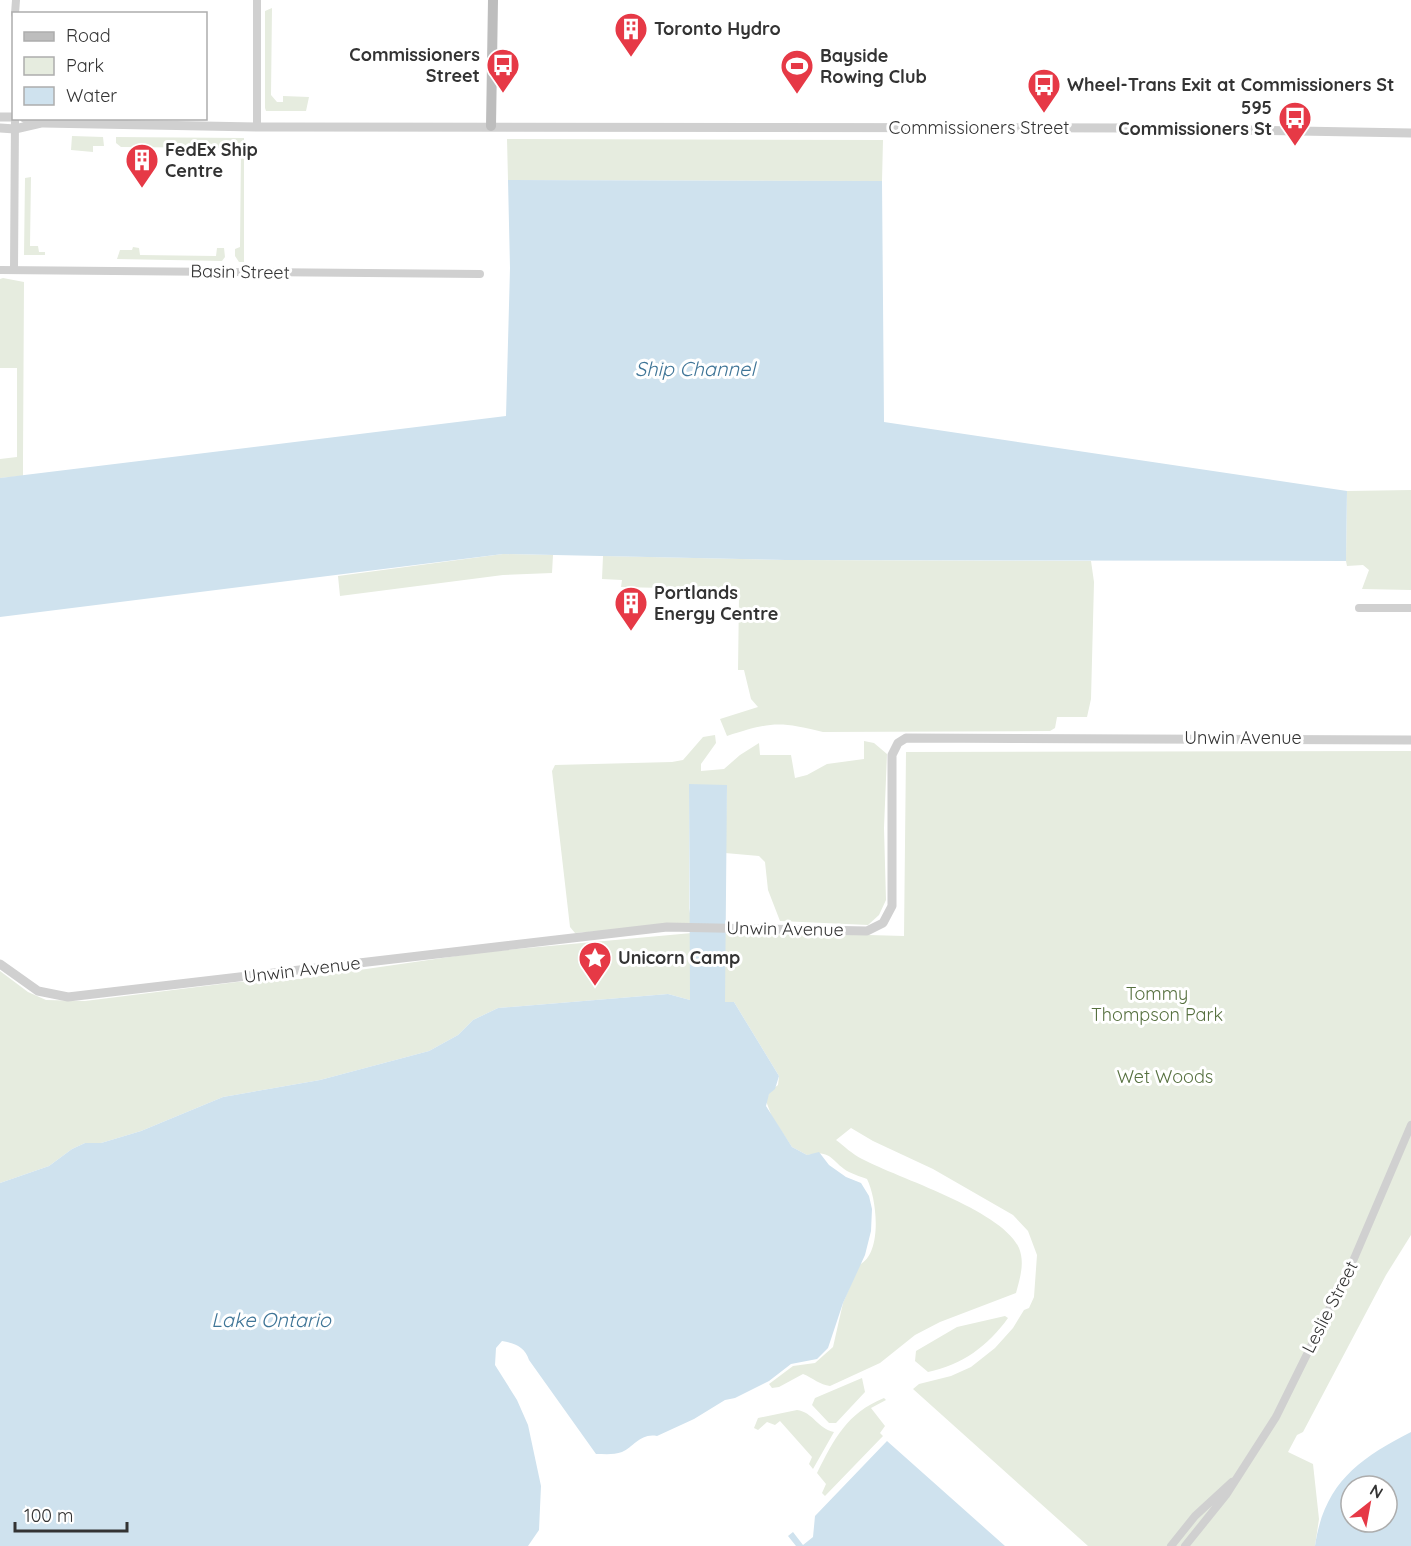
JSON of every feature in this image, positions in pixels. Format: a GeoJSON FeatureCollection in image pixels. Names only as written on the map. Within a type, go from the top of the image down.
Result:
{"type":"FeatureCollection","features":[{"type":"Feature","properties":{"kind":"main road"},"geometry":{"type":"LineString","coordinates":[[491,126],[493,0]]}},
{"type":"Feature","properties":{"kind":"street"},"geometry":{"type":"LineString","coordinates":[[257,0],[257,127]]}},
{"type":"Feature","properties":{"kind":"street"},"geometry":{"type":"LineString","coordinates":[[14,120],[14,270]]}},
{"type":"Feature","properties":{"kind":"street","name":"Commissioners Street"},"geometry":{"type":"LineString","coordinates":[[32,120],[43,123]]}},
{"type":"Feature","properties":{"kind":"street","name":"Commissioners Street"},"geometry":{"type":"LineString","coordinates":[[0,128],[15,129],[43,123],[257,127],[1137,128],[1411,133]]}},
{"type":"Feature","properties":{"kind":"street","name":"Basin Street"},"geometry":{"type":"LineString","coordinates":[[0,270],[480,274]]}},
{"type":"Feature","properties":{"kind":"street"},"geometry":{"type":"LineString","coordinates":[[1359,608],[1411,608]]}},
{"type":"Feature","properties":{"kind":"street","name":"Unwin Avenue"},"geometry":{"type":"LineString","coordinates":[[0,964],[38,991],[68,997],[667,927],[867,931],[883,923],[892,906],[892,755],[898,743],[910,737],[1411,740]]}},
{"type":"Feature","properties":{"kind":"street","name":"Leslie Street"},"geometry":{"type":"LineString","coordinates":[[1185,1546],[1226,1495],[1276,1417],[1353,1261],[1411,1125]]}},
{"type":"Feature","properties":{"kind":"street","name":"Leslie Street"},"geometry":{"type":"LineString","coordinates":[[1171,1546],[1195,1516],[1220,1490],[1233,1481]]}},
{"type":"Feature","properties":{"kind":"green space"},"geometry":{"type":"Polygon","coordinates":[[[272,8],[271,95],[277,102],[283,102],[283,96],[309,97],[306,111],[266,111],[265,108],[265,11],[272,8]]]}},
{"type":"Feature","properties":{"kind":"green space"},"geometry":{"type":"Polygon","coordinates":[[[72,136],[103,137],[104,146],[93,146],[93,152],[71,150],[72,136]]]}},
{"type":"Feature","properties":{"kind":"green space"},"geometry":{"type":"Polygon","coordinates":[[[116,137],[244,138],[244,262],[239,262],[235,256],[235,249],[240,247],[241,148],[121,147],[116,143],[116,137]]]}},
{"type":"Feature","properties":{"kind":"green space"},"geometry":{"type":"Polygon","coordinates":[[[507,139],[883,140],[882,181],[508,180],[507,139]]]}},
{"type":"Feature","properties":{"kind":"green space"},"geometry":{"type":"Polygon","coordinates":[[[31,177],[30,246],[38,246],[39,252],[45,252],[45,255],[24,255],[25,178],[31,177]]]}},
{"type":"Feature","properties":{"kind":"green space"},"geometry":{"type":"Polygon","coordinates":[[[133,247],[139,248],[140,255],[216,256],[217,248],[224,248],[225,257],[222,261],[117,259],[120,250],[132,250],[133,247]]]}},
{"type":"Feature","properties":{"kind":"green space"},"geometry":{"type":"Polygon","coordinates":[[[0,279],[24,282],[23,476],[0,478],[0,459],[17,457],[17,368],[0,368],[0,279]]]}},
{"type":"Feature","properties":{"kind":"green space"},"geometry":{"type":"Polygon","coordinates":[[[1411,490],[1411,590],[1362,589],[1369,570],[1363,565],[1347,566],[1346,561],[1347,491],[1411,490]]]}},
{"type":"Feature","properties":{"kind":"green space"},"geometry":{"type":"Polygon","coordinates":[[[503,554],[553,555],[552,573],[503,575],[340,596],[338,576],[503,554]]]}},
{"type":"Feature","properties":{"kind":"green space"},"geometry":{"type":"Polygon","coordinates":[[[603,556],[786,560],[1091,561],[1094,582],[1091,699],[1087,717],[1057,717],[1055,728],[1050,731],[823,732],[795,726],[775,725],[727,736],[720,719],[758,707],[751,699],[744,670],[738,670],[739,596],[705,595],[705,589],[621,587],[622,580],[602,579],[603,556]]]}},
{"type":"Feature","properties":{"kind":"green space"},"geometry":{"type":"Polygon","coordinates":[[[715,735],[716,743],[701,764],[701,771],[724,769],[759,743],[760,755],[791,755],[795,778],[807,775],[827,764],[864,759],[864,741],[874,743],[887,754],[884,828],[886,900],[879,915],[868,925],[780,921],[768,890],[765,862],[759,856],[725,853],[727,785],[689,785],[689,908],[692,924],[575,933],[570,927],[552,771],[555,765],[683,760],[703,737],[715,735]]]}},
{"type":"Feature","properties":{"kind":"green space","name":"Tommy Thompson Park"},"geometry":{"type":"Polygon","coordinates":[[[1411,751],[1411,1235],[1386,1275],[1303,1432],[1297,1435],[1288,1452],[1313,1464],[1319,1519],[1315,1546],[1088,1546],[913,1389],[919,1384],[951,1376],[971,1367],[995,1348],[1013,1328],[1024,1310],[1029,1308],[1034,1297],[1037,1255],[1028,1231],[1013,1215],[933,1169],[851,1128],[836,1140],[855,1155],[972,1208],[1009,1234],[1019,1248],[1022,1259],[1016,1293],[940,1322],[915,1335],[880,1363],[830,1386],[803,1374],[779,1387],[772,1388],[769,1384],[793,1366],[815,1363],[833,1347],[843,1303],[859,1265],[867,1259],[872,1250],[875,1238],[875,1212],[867,1179],[849,1172],[827,1155],[807,1155],[792,1147],[772,1117],[766,1101],[770,1091],[778,1085],[779,1076],[734,1002],[725,1002],[725,931],[904,936],[906,752],[1411,751]]]}},
{"type":"Feature","properties":{"kind":"green space"},"geometry":{"type":"Polygon","coordinates":[[[692,933],[690,1000],[668,994],[498,1008],[473,1020],[458,1035],[429,1051],[320,1080],[223,1097],[141,1131],[101,1143],[85,1143],[72,1149],[49,1166],[0,1183],[0,971],[28,992],[46,1000],[85,1001],[237,982],[290,980],[484,952],[692,933]]]}},
{"type":"Feature","properties":{"kind":"green space"},"geometry":{"type":"Polygon","coordinates":[[[1005,1316],[1008,1318],[983,1346],[952,1365],[928,1372],[915,1361],[916,1351],[957,1327],[1005,1316]]]}},
{"type":"Feature","properties":{"kind":"green space"},"geometry":{"type":"Polygon","coordinates":[[[862,1378],[865,1392],[836,1423],[829,1423],[812,1405],[815,1398],[862,1378]]]}},
{"type":"Feature","properties":{"kind":"green space"},"geometry":{"type":"Polygon","coordinates":[[[884,1398],[886,1400],[871,1408],[885,1426],[880,1433],[883,1436],[825,1496],[822,1493],[826,1484],[817,1473],[829,1449],[851,1419],[871,1404],[884,1398]]]}},
{"type":"Feature","properties":{"kind":"green space"},"geometry":{"type":"Polygon","coordinates":[[[797,1410],[803,1411],[824,1428],[834,1432],[813,1469],[809,1464],[812,1457],[780,1421],[775,1425],[767,1422],[758,1430],[754,1428],[758,1418],[797,1410]]]}},
{"type":"Feature","properties":{"kind":"water","name":"Ship Channel"},"geometry":{"type":"Polygon","coordinates":[[[508,180],[882,181],[884,422],[1347,491],[1346,561],[786,560],[503,554],[0,617],[0,478],[506,416],[510,268],[508,180]]]}},
{"type":"Feature","properties":{"kind":"water","name":"Lake Ontario"},"geometry":{"type":"Polygon","coordinates":[[[689,784],[727,785],[725,1002],[734,1002],[779,1076],[775,1089],[769,1094],[766,1106],[792,1147],[807,1155],[819,1152],[829,1165],[846,1177],[861,1183],[869,1196],[872,1209],[871,1231],[865,1255],[843,1303],[828,1348],[817,1359],[791,1364],[769,1381],[735,1398],[725,1400],[694,1419],[657,1436],[642,1438],[622,1452],[596,1454],[525,1352],[515,1344],[502,1341],[496,1348],[495,1365],[517,1400],[528,1425],[541,1486],[539,1530],[528,1546],[0,1546],[0,1183],[49,1166],[72,1149],[85,1143],[101,1143],[141,1131],[223,1097],[320,1080],[429,1051],[458,1035],[473,1020],[498,1008],[668,994],[690,1000],[689,784]]]}},
{"type":"Feature","properties":{"kind":"water"},"geometry":{"type":"Polygon","coordinates":[[[1411,1432],[1411,1546],[1315,1546],[1326,1506],[1339,1485],[1339,1534],[1399,1534],[1399,1474],[1348,1474],[1375,1452],[1411,1432]]]}},
{"type":"Feature","properties":{"kind":"water"},"geometry":{"type":"Polygon","coordinates":[[[887,1441],[1005,1546],[796,1546],[788,1536],[793,1532],[803,1545],[813,1537],[815,1516],[887,1441]]]}},
{"type":"Feature","properties":{"kind":"place","name":"Toronto Hydro"},"geometry":{"type":"Point","coordinates":[631,58]}},
{"type":"Feature","properties":{"kind":"place","name":"Commissioners Street"},"geometry":{"type":"Point","coordinates":[503,94]}},
{"type":"Feature","properties":{"kind":"place","name":"Bayside Rowing Club"},"geometry":{"type":"Point","coordinates":[797,95]}},
{"type":"Feature","properties":{"kind":"place","name":"Wheel-Trans Exit at Commissioners St"},"geometry":{"type":"Point","coordinates":[1044,114]}},
{"type":"Feature","properties":{"kind":"place","name":"595 Commissioners St"},"geometry":{"type":"Point","coordinates":[1295,147]}},
{"type":"Feature","properties":{"kind":"place","name":"FedEx Ship Centre"},"geometry":{"type":"Point","coordinates":[142,189]}},
{"type":"Feature","properties":{"kind":"place","name":"Portlands Energy Centre"},"geometry":{"type":"Point","coordinates":[631,632]}},
{"type":"Feature","properties":{"kind":"place","name":"Unicorn Camp"},"geometry":{"type":"Point","coordinates":[595,987]}},
{"type":"Feature","properties":{"kind":"park label","name":"Wet Woods"},"geometry":{"type":"Point","coordinates":[1165,1077]}}]}
